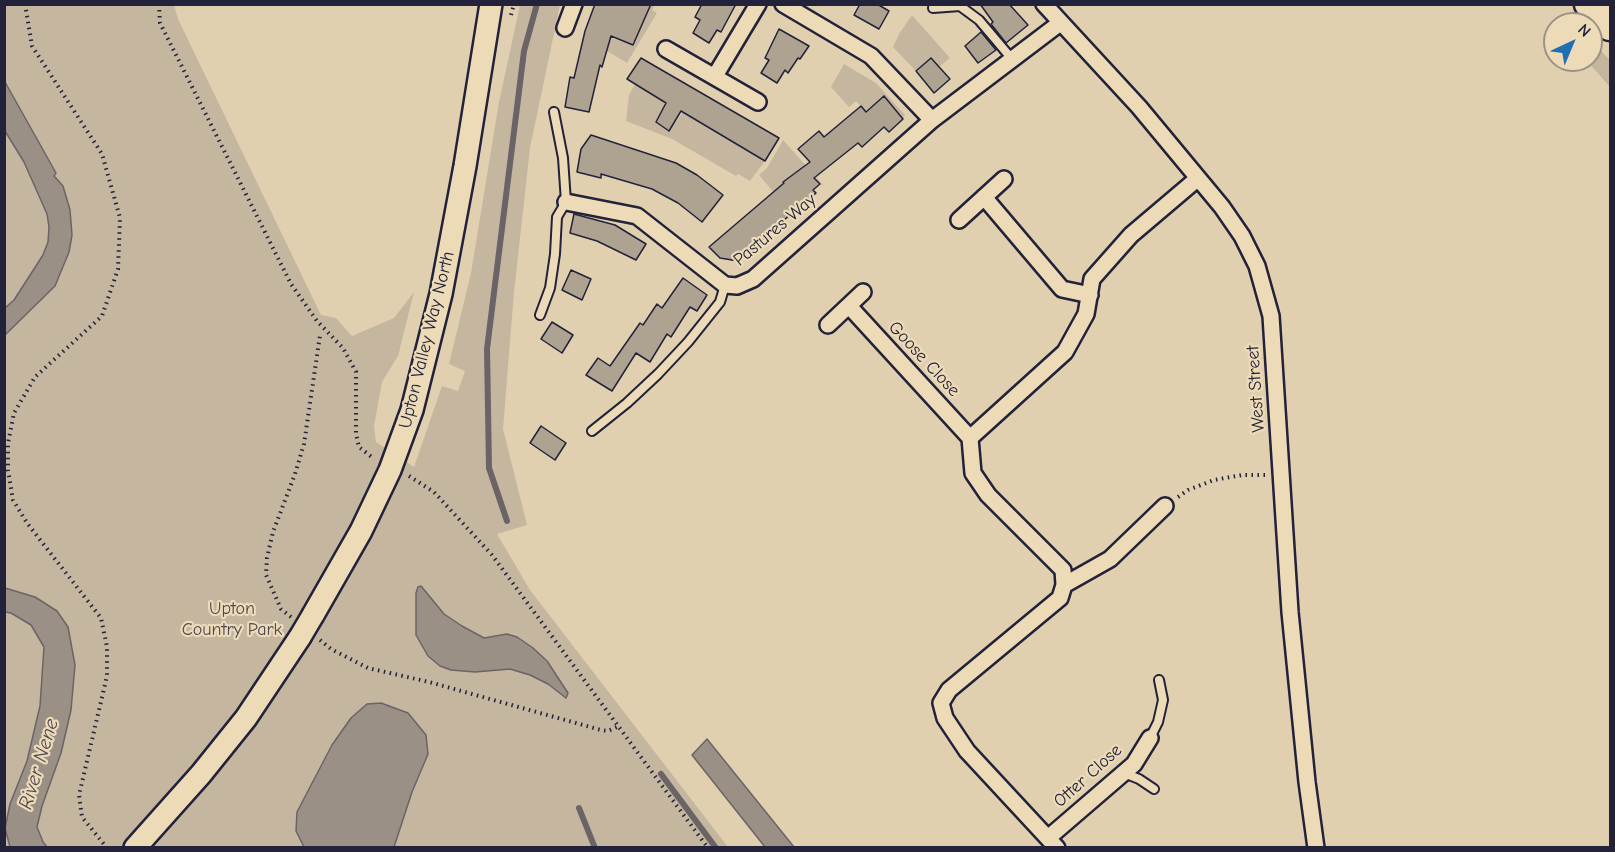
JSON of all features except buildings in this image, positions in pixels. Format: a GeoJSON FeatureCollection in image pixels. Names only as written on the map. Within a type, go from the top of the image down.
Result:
{"type":"FeatureCollection","features":[{"type":"Feature","properties":{"kind":"highway"},"geometry":{"type":"LineString","coordinates":[[1589,4],[1611,26]]}},
{"type":"Feature","properties":{"kind":"street","name":"Upton Valley Way North"},"geometry":{"type":"LineString","coordinates":[[135,848],[201,774],[246,718],[300,637],[333,582],[361,531],[390,470],[412,410],[441,294],[465,166],[490,4]]}},
{"type":"Feature","properties":{"kind":"street"},"geometry":{"type":"LineString","coordinates":[[565,28],[574,4]]}},
{"type":"Feature","properties":{"kind":"street"},"geometry":{"type":"LineString","coordinates":[[715,76],[758,4]]}},
{"type":"Feature","properties":{"kind":"street"},"geometry":{"type":"LineString","coordinates":[[783,4],[871,56],[932,120]]}},
{"type":"Feature","properties":{"kind":"street","name":"West Street"},"geometry":{"type":"LineString","coordinates":[[1044,4],[1139,107],[1222,207],[1242,236],[1257,266],[1270,316],[1290,612],[1316,848]]}},
{"type":"Feature","properties":{"kind":"street","name":"Pastures Way"},"geometry":{"type":"LineString","coordinates":[[566,202],[637,216],[725,285],[737,286],[753,279],[932,120],[1060,23]]}},
{"type":"Feature","properties":{"kind":"street"},"geometry":{"type":"LineString","coordinates":[[666,49],[758,102]]}},
{"type":"Feature","properties":{"kind":"street"},"geometry":{"type":"LineString","coordinates":[[1053,843],[967,751],[945,718],[941,703],[949,690],[1060,598],[1064,585],[1063,570],[987,495],[973,473],[970,438],[1065,352],[1086,314],[1092,279],[1131,235],[1197,178]]}},
{"type":"Feature","properties":{"kind":"street"},"geometry":{"type":"LineString","coordinates":[[959,220],[1004,179]]}},
{"type":"Feature","properties":{"kind":"street"},"geometry":{"type":"LineString","coordinates":[[984,197],[1062,289],[1090,295]]}},
{"type":"Feature","properties":{"kind":"street"},"geometry":{"type":"LineString","coordinates":[[828,325],[863,292]]}},
{"type":"Feature","properties":{"kind":"street","name":"Goose Close"},"geometry":{"type":"LineString","coordinates":[[849,306],[970,438]]}},
{"type":"Feature","properties":{"kind":"street"},"geometry":{"type":"LineString","coordinates":[[1064,585],[1110,559],[1165,506]]}},
{"type":"Feature","properties":{"kind":"street","name":"Otter Close"},"geometry":{"type":"LineString","coordinates":[[1053,843],[1134,764],[1150,738]]}},
{"type":"Feature","properties":{"kind":"lane"},"geometry":{"type":"LineString","coordinates":[[933,8],[960,6],[979,20],[1012,59]]}},
{"type":"Feature","properties":{"kind":"lane"},"geometry":{"type":"LineString","coordinates":[[540,315],[550,288],[557,217],[566,202],[562,158],[554,112]]}},
{"type":"Feature","properties":{"kind":"lane"},"geometry":{"type":"LineString","coordinates":[[592,431],[650,382],[688,342],[720,302],[725,285]]}},
{"type":"Feature","properties":{"kind":"lane"},"geometry":{"type":"LineString","coordinates":[[1150,738],[1158,722],[1163,700],[1159,680]]}},
{"type":"Feature","properties":{"kind":"lane"},"geometry":{"type":"LineString","coordinates":[[1123,773],[1154,789]]}},
{"type":"Feature","properties":{"kind":"path"},"geometry":{"type":"LineString","coordinates":[[25,4],[32,46],[102,154],[120,218],[118,269],[102,316],[35,377],[14,413],[8,443],[8,470],[13,500],[27,524],[101,618],[107,647],[107,676],[79,795],[82,817],[107,848]]}},
{"type":"Feature","properties":{"kind":"path"},"geometry":{"type":"LineString","coordinates":[[159,4],[160,23],[291,284],[317,321],[343,348],[356,372],[356,434],[360,447],[390,470],[404,473],[420,482],[434,492],[460,518],[492,555],[708,848]]}},
{"type":"Feature","properties":{"kind":"path"},"geometry":{"type":"LineString","coordinates":[[281,609],[266,575],[267,558],[273,532],[304,444],[320,335]]}},
{"type":"Feature","properties":{"kind":"path"},"geometry":{"type":"LineString","coordinates":[[1165,506],[1188,490],[1214,480],[1242,475],[1281,475]]}},
{"type":"Feature","properties":{"kind":"path"},"geometry":{"type":"LineString","coordinates":[[331,650],[368,668],[429,682],[601,730],[608,731],[619,726]]}},
{"type":"Feature","properties":{"kind":"green space","name":"Upton Country Park"},"geometry":{"type":"Polygon","coordinates":[[[4,5],[174,5],[178,19],[321,315],[336,318],[352,336],[394,318],[414,292],[398,356],[382,382],[374,426],[376,442],[414,467],[442,386],[458,391],[465,371],[449,364],[471,273],[499,102],[520,5],[560,5],[530,148],[514,292],[503,429],[527,525],[497,534],[530,590],[728,847],[5,847],[4,5]]]}},
{"type":"Feature","properties":{"kind":"green space"},"geometry":{"type":"Polygon","coordinates":[[[651,5],[655,5],[652,10],[657,13],[627,63],[607,51],[611,38],[632,45],[651,5]]]}},
{"type":"Feature","properties":{"kind":"green space"},"geometry":{"type":"Polygon","coordinates":[[[912,15],[950,58],[939,67],[931,58],[916,71],[893,47],[912,15]]]}},
{"type":"Feature","properties":{"kind":"green space"},"geometry":{"type":"Polygon","coordinates":[[[1603,53],[1610,60],[1610,87],[1597,72],[1603,72],[1603,53]]]}},
{"type":"Feature","properties":{"kind":"green space"},"geometry":{"type":"Polygon","coordinates":[[[844,64],[876,83],[905,115],[903,119],[885,96],[865,111],[856,101],[849,107],[831,87],[844,64]]]}},
{"type":"Feature","properties":{"kind":"green space"},"geometry":{"type":"Polygon","coordinates":[[[635,84],[664,102],[665,105],[656,122],[669,131],[683,112],[765,161],[750,181],[738,174],[736,176],[672,139],[626,121],[629,95],[635,84]]]}},
{"type":"Feature","properties":{"kind":"green space"},"geometry":{"type":"Polygon","coordinates":[[[783,140],[824,186],[808,170],[799,176],[796,172],[783,181],[792,193],[781,201],[759,175],[767,168],[783,140]]]}},
{"type":"Feature","properties":{"kind":"water"},"geometry":{"type":"Polygon","coordinates":[[[5,82],[56,173],[54,176],[63,186],[70,210],[72,235],[69,252],[55,286],[5,335],[5,308],[14,300],[43,255],[48,242],[49,227],[47,214],[24,162],[5,131],[5,82]]]}},
{"type":"Feature","properties":{"kind":"water"},"geometry":{"type":"Polygon","coordinates":[[[421,586],[444,614],[462,626],[484,638],[507,634],[517,637],[533,648],[547,661],[568,693],[566,698],[548,684],[510,669],[475,672],[451,670],[440,666],[428,656],[416,635],[416,593],[418,587],[421,586]]]}},
{"type":"Feature","properties":{"kind":"water","name":"River Nene"},"geometry":{"type":"Polygon","coordinates":[[[5,588],[35,597],[57,611],[68,627],[75,665],[71,710],[61,753],[37,827],[47,847],[10,847],[5,828],[10,804],[27,761],[40,706],[44,647],[31,625],[5,612],[5,588]]]}},
{"type":"Feature","properties":{"kind":"water"},"geometry":{"type":"Polygon","coordinates":[[[381,703],[408,713],[426,735],[428,754],[412,792],[394,847],[304,847],[296,831],[297,812],[332,745],[351,718],[367,704],[381,703]]]}},
{"type":"Feature","properties":{"kind":"water"},"geometry":{"type":"Polygon","coordinates":[[[707,739],[794,847],[765,847],[692,755],[707,739]]]}},
{"type":"Feature","properties":{"kind":"waterway"},"geometry":{"type":"LineString","coordinates":[[507,521],[489,468],[487,349],[524,51],[537,4]]}},
{"type":"Feature","properties":{"kind":"waterway"},"geometry":{"type":"LineString","coordinates":[[661,774],[716,848]]}},
{"type":"Feature","properties":{"kind":"waterway"},"geometry":{"type":"LineString","coordinates":[[579,808],[595,848]]}}]}
